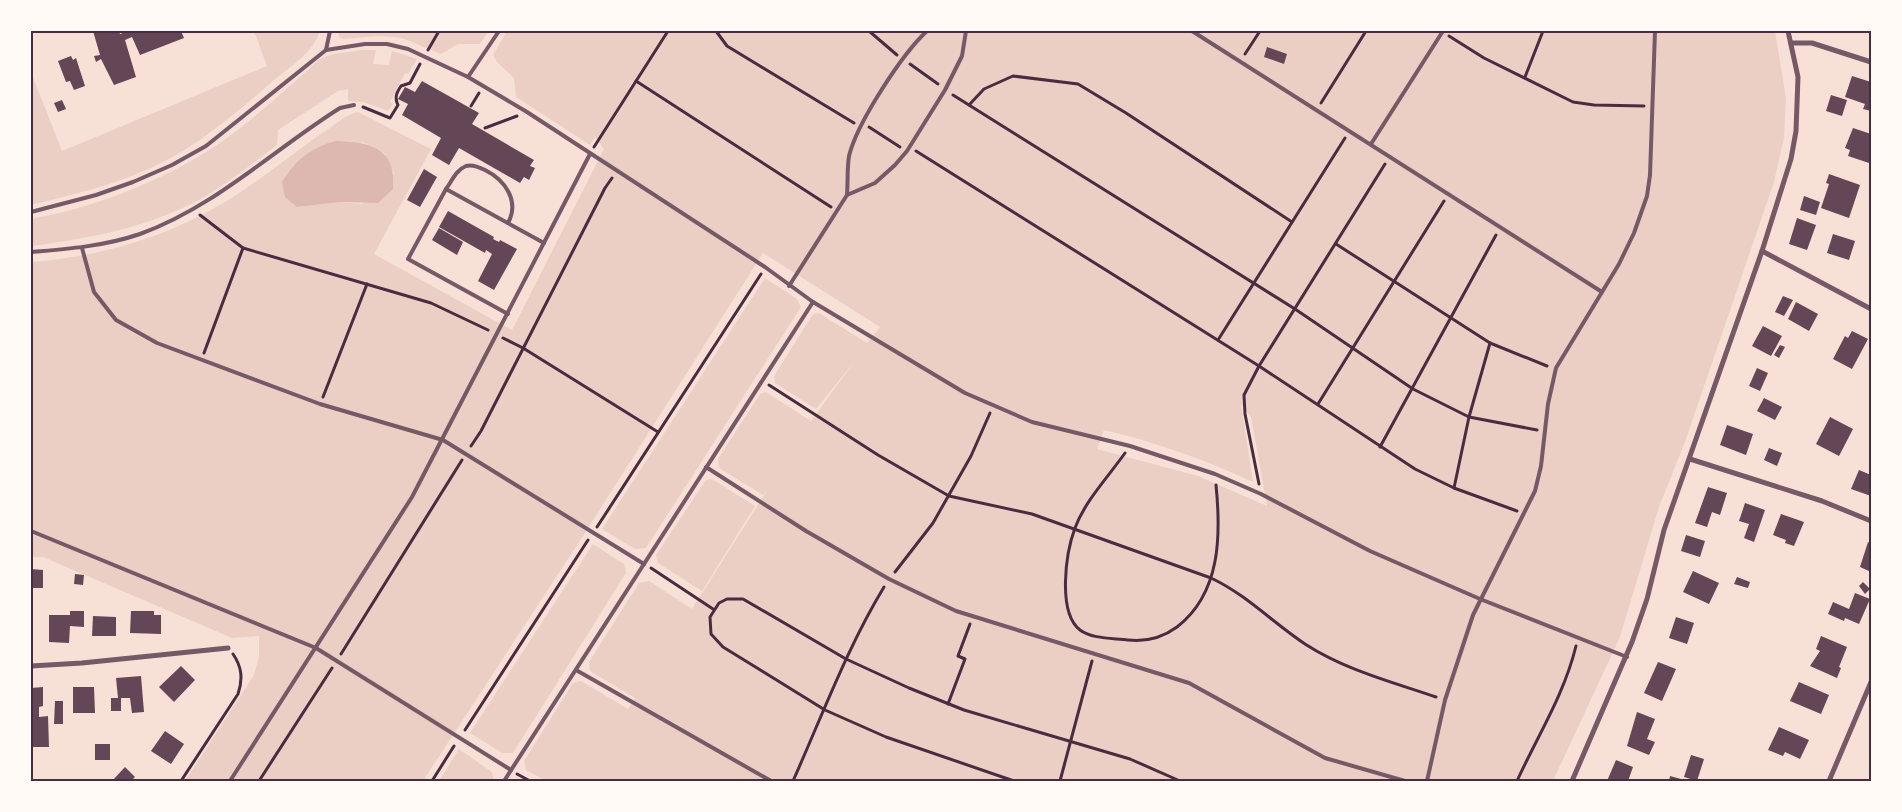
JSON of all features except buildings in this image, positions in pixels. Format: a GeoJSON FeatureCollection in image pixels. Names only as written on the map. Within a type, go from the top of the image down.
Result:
{"type":"FeatureCollection","features":[{"type":"Feature","properties":{"kind":"street"},"geometry":{"type":"LineString","coordinates":[[1572,781],[1627,657],[1647,599],[1664,530],[1762,252],[1791,159],[1796,131],[1798,77],[1788,31]]}},
{"type":"Feature","properties":{"kind":"street"},"geometry":{"type":"LineString","coordinates":[[1791,43],[1812,43],[1871,62]]}},
{"type":"Feature","properties":{"kind":"street"},"geometry":{"type":"LineString","coordinates":[[1762,252],[1871,309]]}},
{"type":"Feature","properties":{"kind":"street"},"geometry":{"type":"LineString","coordinates":[[1690,459],[1822,501],[1871,521]]}},
{"type":"Feature","properties":{"kind":"street"},"geometry":{"type":"LineString","coordinates":[[31,666],[82,663],[228,648]]}},
{"type":"Feature","properties":{"kind":"street"},"geometry":{"type":"LineString","coordinates":[[1829,781],[1871,682]]}},
{"type":"Feature","properties":{"kind":"lane"},"geometry":{"type":"LineString","coordinates":[[326,50],[330,31]]}},
{"type":"Feature","properties":{"kind":"lane"},"geometry":{"type":"LineString","coordinates":[[468,77],[499,31]]}},
{"type":"Feature","properties":{"kind":"lane"},"geometry":{"type":"LineString","coordinates":[[789,286],[847,195],[849,158],[861,125],[903,59],[927,31]]}},
{"type":"Feature","properties":{"kind":"lane"},"geometry":{"type":"LineString","coordinates":[[847,195],[875,183],[908,149],[946,90],[962,56],[966,31]]}},
{"type":"Feature","properties":{"kind":"lane"},"geometry":{"type":"LineString","coordinates":[[1192,31],[1602,292]]}},
{"type":"Feature","properties":{"kind":"lane"},"geometry":{"type":"LineString","coordinates":[[1370,144],[1442,31]]}},
{"type":"Feature","properties":{"kind":"lane"},"geometry":{"type":"LineString","coordinates":[[1427,781],[1445,700],[1480,599],[1535,491],[1541,466],[1548,404],[1556,368],[1602,292],[1634,233],[1647,196],[1650,175],[1655,31]]}},
{"type":"Feature","properties":{"kind":"lane"},"geometry":{"type":"LineString","coordinates":[[31,212],[96,195],[172,165],[206,146],[326,50],[350,45],[387,44],[425,55],[468,77],[527,112],[765,267],[813,302],[965,393],[1032,422],[1130,446],[1215,474],[1261,494],[1370,551],[1480,599],[1627,657]]}},
{"type":"Feature","properties":{"kind":"lane"},"geometry":{"type":"LineString","coordinates":[[31,252],[82,248],[140,234],[193,210],[241,179],[334,112],[354,105]]}},
{"type":"Feature","properties":{"kind":"lane"},"geometry":{"type":"LineString","coordinates":[[230,781],[412,497],[498,335],[590,154]]}},
{"type":"Feature","properties":{"kind":"lane"},"geometry":{"type":"LineString","coordinates":[[508,224],[512,216],[513,205],[507,188],[495,175],[478,166],[467,166],[455,174],[408,259],[508,314]]}},
{"type":"Feature","properties":{"kind":"lane"},"geometry":{"type":"LineString","coordinates":[[446,190],[544,243]]}},
{"type":"Feature","properties":{"kind":"lane"},"geometry":{"type":"LineString","coordinates":[[82,248],[94,292],[116,320],[157,344],[320,404],[443,440],[644,564]]}},
{"type":"Feature","properties":{"kind":"lane"},"geometry":{"type":"LineString","coordinates":[[504,781],[813,302]]}},
{"type":"Feature","properties":{"kind":"lane"},"geometry":{"type":"LineString","coordinates":[[706,467],[806,531],[889,580],[956,611],[1189,683],[1325,758],[1405,781]]}},
{"type":"Feature","properties":{"kind":"lane"},"geometry":{"type":"LineString","coordinates":[[31,531],[316,648],[511,770]]}},
{"type":"Feature","properties":{"kind":"lane"},"geometry":{"type":"LineString","coordinates":[[576,670],[771,781]]}},
{"type":"Feature","properties":{"kind":"path"},"geometry":{"type":"LineString","coordinates":[[354,105],[380,112],[390,118],[398,104],[396,97],[398,91],[401,86],[410,83],[439,31]]}},
{"type":"Feature","properties":{"kind":"path"},"geometry":{"type":"LineString","coordinates":[[590,154],[668,31]]}},
{"type":"Feature","properties":{"kind":"path"},"geometry":{"type":"LineString","coordinates":[[716,31],[727,46],[861,125],[908,149],[1218,340],[1415,469],[1454,488],[1524,513]]}},
{"type":"Feature","properties":{"kind":"path"},"geometry":{"type":"LineString","coordinates":[[869,31],[903,59],[968,105],[1295,309],[1353,347],[1412,390],[1469,417],[1545,432]]}},
{"type":"Feature","properties":{"kind":"path"},"geometry":{"type":"LineString","coordinates":[[1240,62],[1260,31]]}},
{"type":"Feature","properties":{"kind":"path"},"geometry":{"type":"LineString","coordinates":[[1317,110],[1366,31]]}},
{"type":"Feature","properties":{"kind":"path"},"geometry":{"type":"LineString","coordinates":[[1442,31],[1484,58],[1573,102],[1594,105],[1653,106]]}},
{"type":"Feature","properties":{"kind":"path"},"geometry":{"type":"LineString","coordinates":[[1525,77],[1543,31]]}},
{"type":"Feature","properties":{"kind":"path"},"geometry":{"type":"LineString","coordinates":[[968,105],[984,89],[1013,76],[1078,84],[1126,113],[1292,222]]}},
{"type":"Feature","properties":{"kind":"path"},"geometry":{"type":"LineString","coordinates":[[636,81],[837,210]]}},
{"type":"Feature","properties":{"kind":"path"},"geometry":{"type":"LineString","coordinates":[[471,106],[483,86]]}},
{"type":"Feature","properties":{"kind":"path"},"geometry":{"type":"LineString","coordinates":[[485,128],[527,112]]}},
{"type":"Feature","properties":{"kind":"path"},"geometry":{"type":"LineString","coordinates":[[1218,340],[1349,131]]}},
{"type":"Feature","properties":{"kind":"path"},"geometry":{"type":"LineString","coordinates":[[1261,494],[1245,414],[1244,396],[1259,366],[1390,157]]}},
{"type":"Feature","properties":{"kind":"path"},"geometry":{"type":"LineString","coordinates":[[259,781],[481,431],[605,188],[617,172]]}},
{"type":"Feature","properties":{"kind":"path"},"geometry":{"type":"LineString","coordinates":[[1318,404],[1448,194]]}},
{"type":"Feature","properties":{"kind":"path"},"geometry":{"type":"LineString","coordinates":[[193,210],[243,248],[431,303],[523,348],[658,432]]}},
{"type":"Feature","properties":{"kind":"path"},"geometry":{"type":"LineString","coordinates":[[1380,447],[1412,390],[1449,317],[1500,227]]}},
{"type":"Feature","properties":{"kind":"path"},"geometry":{"type":"LineString","coordinates":[[1336,244],[1490,344],[1522,358],[1556,368]]}},
{"type":"Feature","properties":{"kind":"path"},"geometry":{"type":"LineString","coordinates":[[201,360],[243,248]]}},
{"type":"Feature","properties":{"kind":"path"},"geometry":{"type":"LineString","coordinates":[[320,404],[367,284]]}},
{"type":"Feature","properties":{"kind":"path"},"geometry":{"type":"LineString","coordinates":[[1454,488],[1469,417],[1490,344]]}},
{"type":"Feature","properties":{"kind":"path"},"geometry":{"type":"LineString","coordinates":[[762,381],[878,455],[949,496],[1032,514],[1211,578],[1234,589],[1306,644],[1348,666],[1445,700]]}},
{"type":"Feature","properties":{"kind":"path"},"geometry":{"type":"LineString","coordinates":[[793,781],[865,618],[889,580],[933,523],[971,456],[993,405]]}},
{"type":"Feature","properties":{"kind":"path"},"geometry":{"type":"LineString","coordinates":[[1130,446],[1081,514],[1074,530],[1066,575],[1067,609],[1080,629],[1099,637],[1139,641],[1165,636],[1183,622],[1199,605],[1211,578],[1217,554],[1219,517],[1215,474]]}},
{"type":"Feature","properties":{"kind":"path"},"geometry":{"type":"LineString","coordinates":[[644,564],[713,609]]}},
{"type":"Feature","properties":{"kind":"path"},"geometry":{"type":"LineString","coordinates":[[1014,781],[886,737],[825,710],[770,678],[716,642],[709,626],[713,609],[726,599],[743,599],[846,660],[948,704],[1070,742],[1130,758],[1180,781]]}},
{"type":"Feature","properties":{"kind":"path"},"geometry":{"type":"LineString","coordinates":[[948,704],[965,660],[958,656],[973,617]]}},
{"type":"Feature","properties":{"kind":"path"},"geometry":{"type":"LineString","coordinates":[[1060,781],[1099,637]]}},
{"type":"Feature","properties":{"kind":"path"},"geometry":{"type":"LineString","coordinates":[[1517,781],[1538,736],[1562,693],[1578,638]]}},
{"type":"Feature","properties":{"kind":"path"},"geometry":{"type":"LineString","coordinates":[[181,781],[238,694],[242,684],[242,672],[238,660],[228,648]]}},
{"type":"Feature","properties":{"kind":"shaded area"},"geometry":{"type":"Polygon","coordinates":[[[254,31],[320,31],[317,39],[301,58],[222,124],[180,153],[149,169],[116,182],[31,205],[31,72],[62,151],[267,66],[254,31]]]}},
{"type":"Feature","properties":{"kind":"shaded area"},"geometry":{"type":"Polygon","coordinates":[[[338,31],[489,31],[480,44],[458,44],[441,54],[402,38],[379,36],[343,39],[339,37],[338,31]]]}},
{"type":"Feature","properties":{"kind":"shaded area"},"geometry":{"type":"Polygon","coordinates":[[[507,31],[1775,31],[1786,98],[1784,138],[1774,182],[1685,442],[1659,507],[1620,637],[1553,781],[546,781],[526,770],[524,761],[573,683],[581,681],[628,709],[635,698],[590,671],[589,662],[639,583],[649,581],[692,609],[768,489],[763,495],[719,468],[718,459],[760,394],[766,392],[811,421],[854,362],[816,409],[775,383],[774,376],[813,314],[819,313],[867,343],[880,327],[763,253],[583,536],[423,781],[185,781],[254,675],[259,656],[259,636],[232,638],[43,557],[31,557],[31,262],[60,259],[116,248],[169,230],[221,205],[342,119],[358,112],[431,149],[374,254],[512,330],[604,149],[595,137],[590,145],[516,97],[514,78],[497,62],[493,55],[507,31]],[[362,142],[297,207],[341,202],[362,204],[394,174],[384,153],[362,142]],[[1241,404],[1253,482],[1180,452],[1104,430],[1097,449],[1198,476],[1267,506],[1251,417],[1241,404]]]}},
{"type":"Feature","properties":{"kind":"shaded area"},"geometry":{"type":"Polygon","coordinates":[[[376,50],[373,64],[389,65],[392,51],[417,59],[408,74],[405,73],[390,102],[393,104],[388,111],[364,102],[348,101],[348,89],[338,91],[278,130],[277,145],[224,185],[201,199],[151,221],[132,227],[72,240],[31,246],[31,219],[76,209],[119,195],[161,177],[201,155],[233,134],[320,59],[333,54],[376,50]]]}},
{"type":"Feature","properties":{"kind":"shaded area"},"geometry":{"type":"Polygon","coordinates":[[[335,141],[359,143],[378,150],[390,164],[393,175],[393,189],[378,203],[341,202],[297,207],[285,197],[282,182],[304,156],[335,141]]]}},
{"type":"Feature","properties":{"kind":"shaded area"},"geometry":{"type":"Polygon","coordinates":[[[765,278],[797,299],[801,307],[646,548],[635,549],[602,529],[765,278]]]}},
{"type":"Feature","properties":{"kind":"shaded area"},"geometry":{"type":"Polygon","coordinates":[[[712,479],[755,506],[702,591],[658,563],[656,555],[706,480],[712,479]]]}},
{"type":"Feature","properties":{"kind":"shaded area"},"geometry":{"type":"Polygon","coordinates":[[[593,544],[624,564],[626,573],[513,753],[502,753],[470,733],[593,544]]]}},
{"type":"Feature","properties":{"kind":"shaded area"},"geometry":{"type":"Polygon","coordinates":[[[459,749],[492,772],[494,781],[439,781],[459,749]]]}}]}
